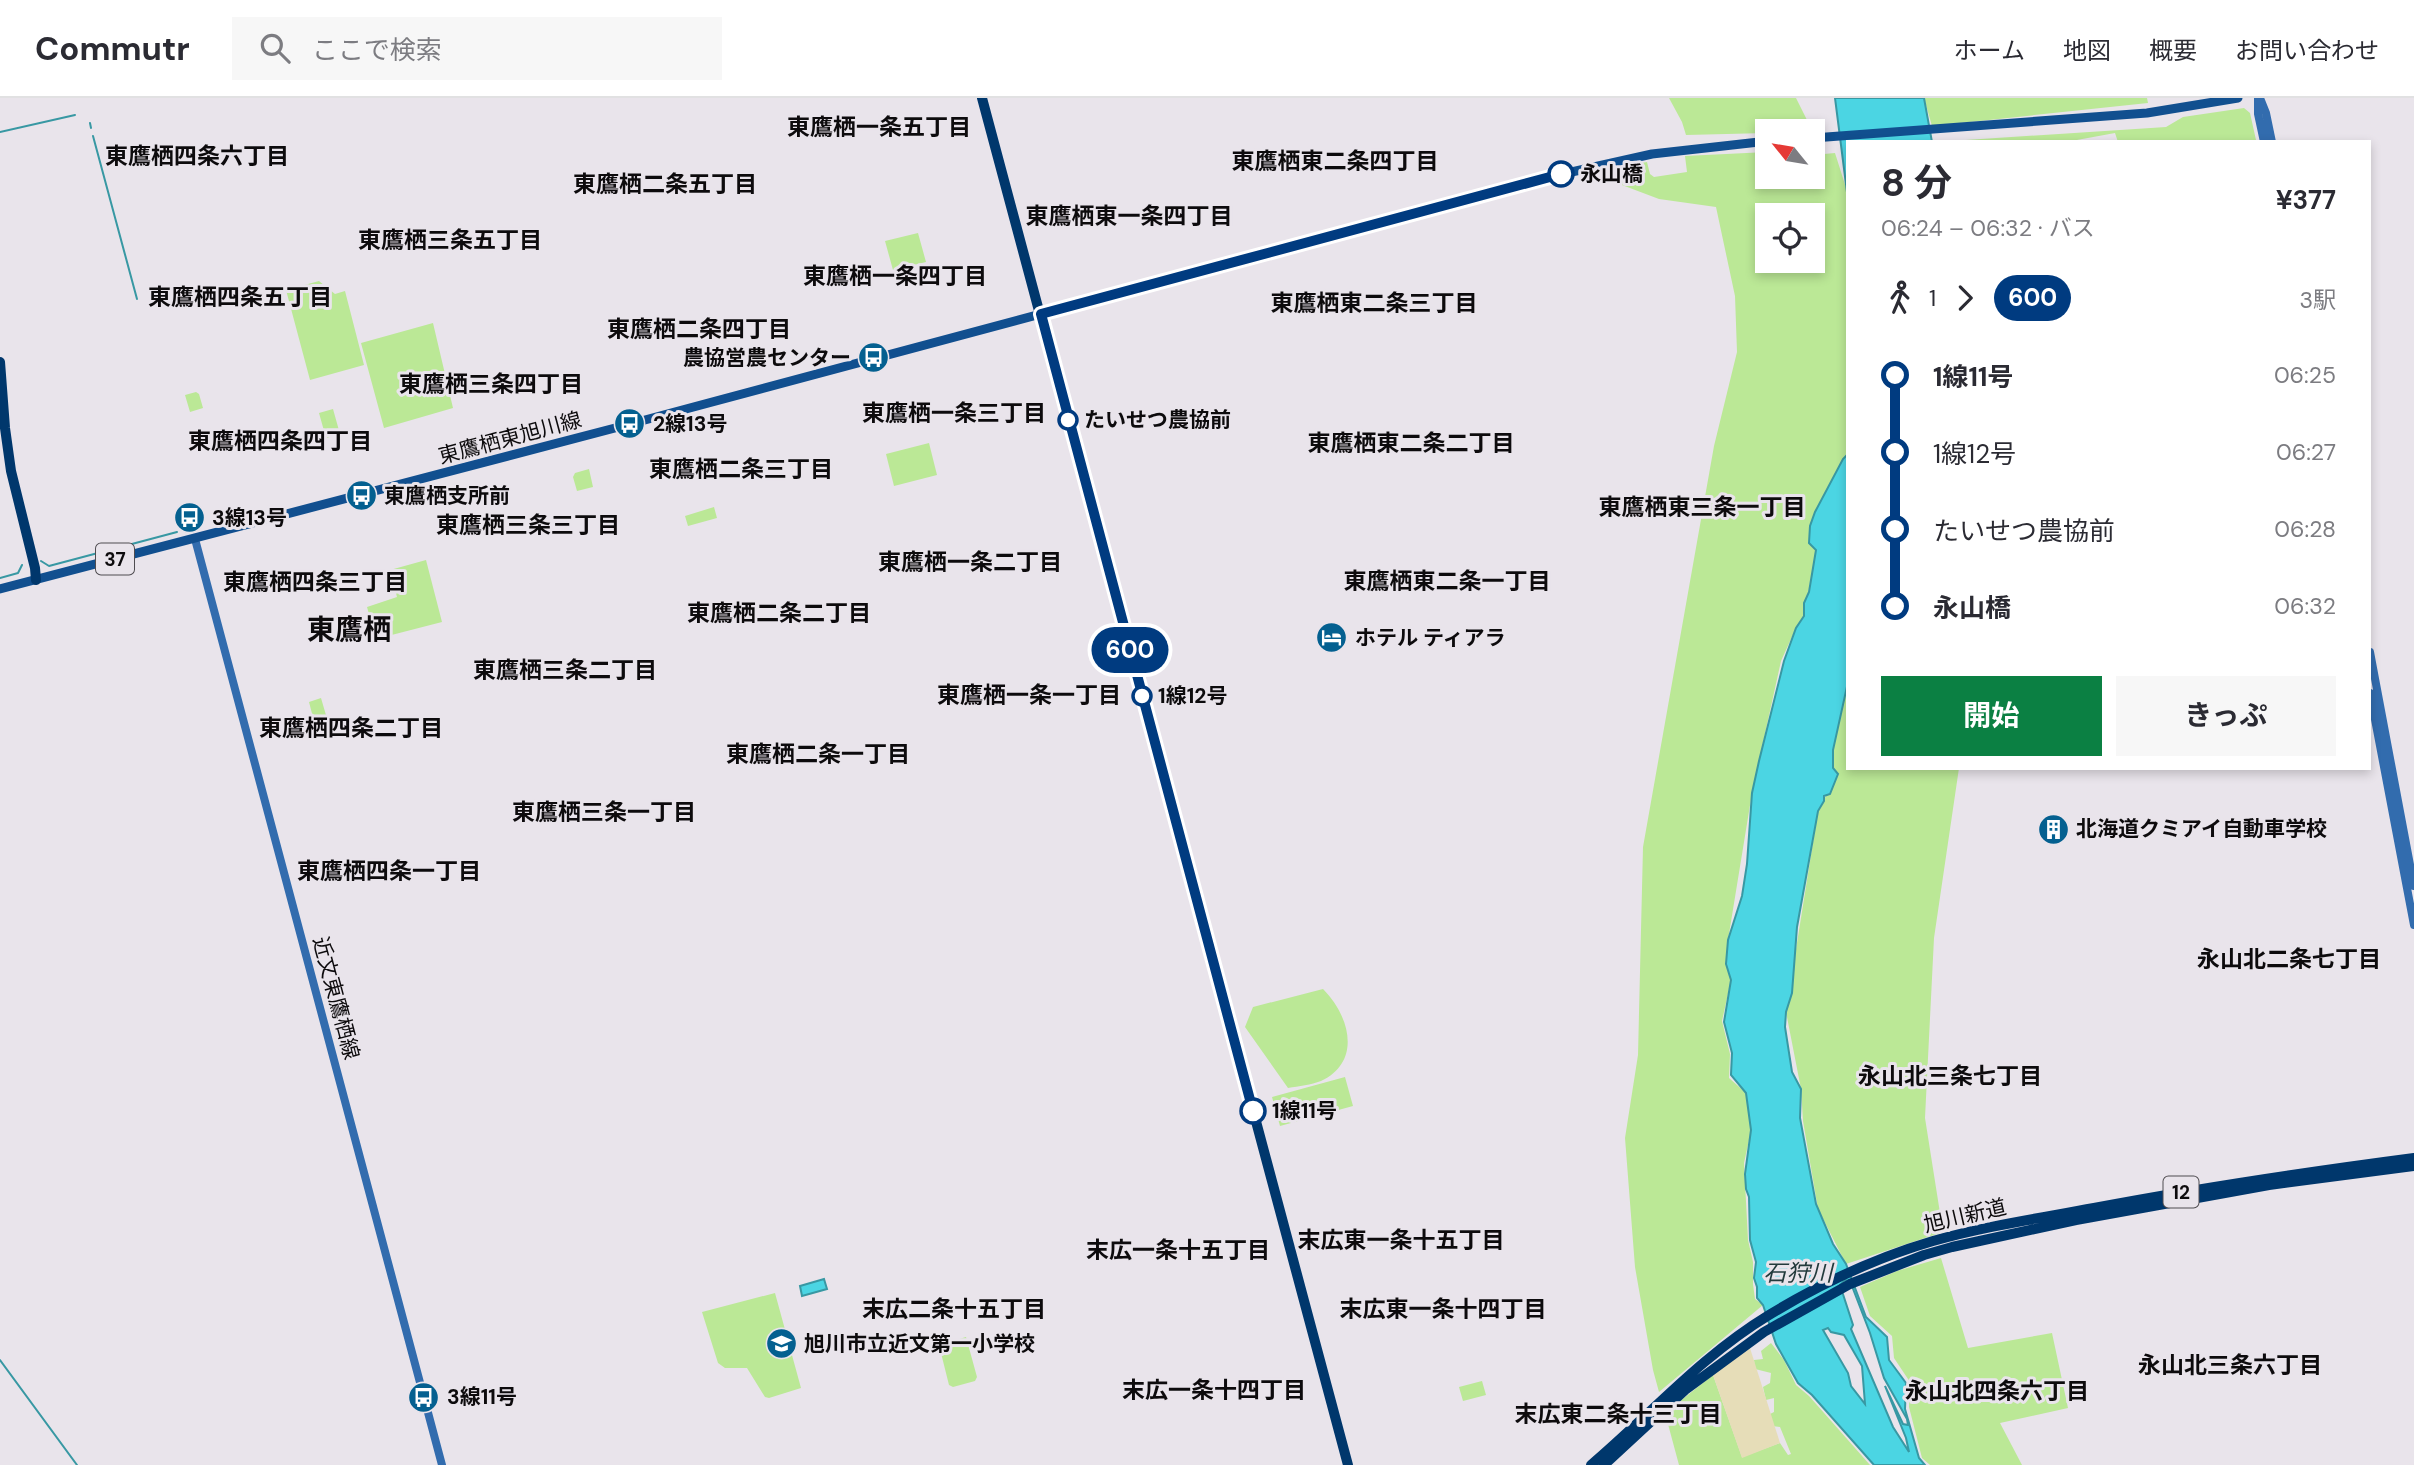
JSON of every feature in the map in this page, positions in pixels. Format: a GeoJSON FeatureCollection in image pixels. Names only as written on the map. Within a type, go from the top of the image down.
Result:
{"type":"FeatureCollection","features":[{"type":"Feature","properties":{"kind":"highway"},"geometry":{"type":"LineString","coordinates":[[982,98],[1348,1465]]}},
{"type":"Feature","properties":{"kind":"highway"},"geometry":{"type":"LineString","coordinates":[[0,362],[11,471],[36,580]]}},
{"type":"Feature","properties":{"kind":"highway"},"geometry":{"type":"LineString","coordinates":[[0,441],[29,569],[36,580]]}},
{"type":"Feature","properties":{"kind":"highway","name":"旭川新道"},"geometry":{"type":"LineString","coordinates":[[1591,1465],[1688,1381],[1803,1309],[1928,1248],[2264,1177],[2414,1158]]}},
{"type":"Feature","properties":{"kind":"highway","name":"旭川新道"},"geometry":{"type":"LineString","coordinates":[[1951,1242],[2269,1185],[2414,1166]]}},
{"type":"Feature","properties":{"kind":"highway","name":"旭川新道"},"geometry":{"type":"LineString","coordinates":[[1604,1465],[1688,1381]]}},
{"type":"Feature","properties":{"kind":"main road"},"geometry":{"type":"LineString","coordinates":[[1825,137],[2147,113],[2238,98]]}},
{"type":"Feature","properties":{"kind":"main road","name":"東鷹栖東旭川線"},"geometry":{"type":"LineString","coordinates":[[36,580],[1567,173],[1652,153],[1755,142]]}},
{"type":"Feature","properties":{"kind":"main road","name":"37"},"geometry":{"type":"LineString","coordinates":[[0,589],[36,580]]}},
{"type":"Feature","properties":{"kind":"street"},"geometry":{"type":"LineString","coordinates":[[2259,98],[2264,140]]}},
{"type":"Feature","properties":{"kind":"street"},"geometry":{"type":"LineString","coordinates":[[2259,98],[2266,113],[2272,140]]}},
{"type":"Feature","properties":{"kind":"street","name":"近文東鷹栖線"},"geometry":{"type":"LineString","coordinates":[[195,539],[442,1465]]}},
{"type":"Feature","properties":{"kind":"street"},"geometry":{"type":"LineString","coordinates":[[2371,657],[2414,886]]}},
{"type":"Feature","properties":{"kind":"street"},"geometry":{"type":"LineString","coordinates":[[2371,698],[2414,925]]}},
{"type":"Feature","properties":{"kind":"green space"},"geometry":{"type":"Polygon","coordinates":[[[1669,98],[1796,98],[1806,119],[1755,119],[1755,133],[1686,135],[1669,98]]]}},
{"type":"Feature","properties":{"kind":"green space"},"geometry":{"type":"Polygon","coordinates":[[[1924,98],[2147,98],[2148,103],[1932,126],[1924,98]]]}},
{"type":"Feature","properties":{"kind":"green space"},"geometry":{"type":"Polygon","coordinates":[[[2244,108],[2250,113],[2256,140],[2117,140],[2115,133],[2077,140],[1966,140],[2166,127],[2183,117],[2244,108]]]}},
{"type":"Feature","properties":{"kind":"green space"},"geometry":{"type":"Polygon","coordinates":[[[1755,153],[1755,189],[1825,189],[1825,154],[1835,153],[1846,188],[1846,457],[1815,512],[1816,550],[1804,616],[1781,661],[1752,793],[1726,964],[1731,980],[1722,1021],[1730,1054],[1729,1078],[1746,1093],[1751,1131],[1744,1163],[1748,1240],[1753,1262],[1755,1299],[1763,1305],[1659,1392],[1635,1267],[1625,1138],[1638,1055],[1643,847],[1714,446],[1737,352],[1735,296],[1716,207],[1659,199],[1606,179],[1620,167],[1647,162],[1650,174],[1654,177],[1687,172],[1685,156],[1755,153]]]}},
{"type":"Feature","properties":{"kind":"green space"},"geometry":{"type":"Polygon","coordinates":[[[918,233],[926,262],[893,270],[885,241],[918,233]]]}},
{"type":"Feature","properties":{"kind":"green space"},"geometry":{"type":"Polygon","coordinates":[[[319,281],[335,294],[345,291],[364,365],[310,380],[286,290],[319,281]]]}},
{"type":"Feature","properties":{"kind":"green space"},"geometry":{"type":"Polygon","coordinates":[[[433,323],[453,408],[384,428],[361,343],[433,323]]]}},
{"type":"Feature","properties":{"kind":"green space"},"geometry":{"type":"Polygon","coordinates":[[[196,392],[203,408],[190,412],[185,395],[196,392]]]}},
{"type":"Feature","properties":{"kind":"green space"},"geometry":{"type":"Polygon","coordinates":[[[333,409],[340,434],[326,438],[319,413],[333,409]]]}},
{"type":"Feature","properties":{"kind":"green space"},"geometry":{"type":"Polygon","coordinates":[[[929,443],[937,475],[894,486],[886,454],[929,443]]]}},
{"type":"Feature","properties":{"kind":"green space"},"geometry":{"type":"Polygon","coordinates":[[[589,469],[593,487],[577,491],[573,477],[575,473],[589,469]]]}},
{"type":"Feature","properties":{"kind":"green space"},"geometry":{"type":"Polygon","coordinates":[[[714,507],[717,518],[688,526],[685,516],[714,507]]]}},
{"type":"Feature","properties":{"kind":"green space"},"geometry":{"type":"Polygon","coordinates":[[[426,560],[442,622],[376,639],[367,607],[397,597],[390,570],[426,560]]]}},
{"type":"Feature","properties":{"kind":"green space"},"geometry":{"type":"Polygon","coordinates":[[[1846,690],[1846,770],[1959,770],[1934,938],[1925,1118],[1943,1232],[1846,1264],[1818,1209],[1803,1121],[1801,1089],[1786,1012],[1818,811],[1834,781],[1833,750],[1846,690]]]}},
{"type":"Feature","properties":{"kind":"green space"},"geometry":{"type":"Polygon","coordinates":[[[321,698],[328,722],[315,725],[309,702],[321,698]]]}},
{"type":"Feature","properties":{"kind":"green space"},"geometry":{"type":"Polygon","coordinates":[[[1323,989],[1340,1012],[1345,1024],[1348,1037],[1343,1062],[1321,1081],[1288,1088],[1245,1027],[1253,1007],[1323,989]]]}},
{"type":"Feature","properties":{"kind":"green space"},"geometry":{"type":"Polygon","coordinates":[[[1345,1077],[1353,1106],[1280,1126],[1272,1097],[1345,1077]]]}},
{"type":"Feature","properties":{"kind":"green space"},"geometry":{"type":"Polygon","coordinates":[[[1941,1258],[1968,1348],[2052,1333],[2068,1408],[2000,1423],[2022,1465],[1930,1465],[1922,1458],[1909,1407],[1910,1382],[1894,1358],[1892,1336],[1870,1316],[1860,1287],[1897,1271],[1941,1258]]]}},
{"type":"Feature","properties":{"kind":"green space"},"geometry":{"type":"Polygon","coordinates":[[[775,1293],[801,1388],[769,1398],[765,1397],[747,1368],[725,1368],[718,1363],[702,1312],[775,1293]]]}},
{"type":"Feature","properties":{"kind":"green space"},"geometry":{"type":"Polygon","coordinates":[[[966,1337],[977,1377],[975,1381],[953,1387],[949,1385],[939,1345],[966,1337]]]}},
{"type":"Feature","properties":{"kind":"green space"},"geometry":{"type":"Polygon","coordinates":[[[1771,1343],[1784,1360],[1796,1385],[1870,1465],[1679,1465],[1665,1413],[1713,1375],[1742,1457],[1780,1443],[1788,1455],[1791,1454],[1780,1427],[1772,1426],[1768,1415],[1774,1412],[1774,1398],[1766,1400],[1763,1387],[1770,1383],[1771,1373],[1755,1369],[1754,1360],[1763,1359],[1761,1351],[1771,1343]]]}},
{"type":"Feature","properties":{"kind":"green space"},"geometry":{"type":"Polygon","coordinates":[[[1482,1381],[1486,1395],[1463,1401],[1459,1387],[1482,1381]]]}},
{"type":"Feature","properties":{"kind":"sand"},"geometry":{"type":"Polygon","coordinates":[[[1750,1348],[1780,1443],[1742,1458],[1713,1375],[1750,1348]]]}},
{"type":"Feature","properties":{"kind":"water"},"geometry":{"type":"Polygon","coordinates":[[[1835,98],[1924,98],[1932,140],[1846,140],[1846,184],[1835,98]]]}},
{"type":"Feature","properties":{"kind":"water","name":"石狩川"},"geometry":{"type":"Polygon","coordinates":[[[1846,456],[1846,691],[1833,750],[1833,768],[1838,774],[1830,794],[1824,796],[1818,811],[1797,927],[1792,993],[1785,1027],[1792,1072],[1801,1089],[1800,1118],[1816,1204],[1833,1244],[1846,1264],[1866,1317],[1887,1337],[1889,1360],[1906,1383],[1905,1409],[1919,1458],[1925,1465],[1874,1465],[1812,1395],[1798,1383],[1776,1344],[1763,1305],[1757,1298],[1754,1278],[1756,1262],[1750,1240],[1749,1197],[1745,1174],[1751,1130],[1746,1093],[1731,1075],[1732,1053],[1724,1022],[1731,980],[1726,964],[1728,940],[1742,896],[1752,793],[1784,661],[1796,628],[1804,616],[1804,603],[1809,592],[1816,550],[1809,543],[1810,526],[1846,456]],[[1845,1280],[1840,1285],[1853,1325],[1851,1329],[1893,1427],[1909,1452],[1885,1386],[1903,1424],[1908,1425],[1907,1419],[1884,1378],[1850,1281],[1845,1280]],[[1828,1328],[1823,1330],[1848,1373],[1851,1386],[1865,1404],[1862,1366],[1844,1335],[1831,1332],[1828,1328]]]}},
{"type":"Feature","properties":{"kind":"water"},"geometry":{"type":"Polygon","coordinates":[[[824,1279],[827,1289],[802,1296],[800,1286],[824,1279]]]}},
{"type":"Feature","properties":{"kind":"waterway"},"geometry":{"type":"LineString","coordinates":[[0,132],[75,115]]}},
{"type":"Feature","properties":{"kind":"waterway"},"geometry":{"type":"LineString","coordinates":[[90,123],[91,128]]}},
{"type":"Feature","properties":{"kind":"waterway"},"geometry":{"type":"LineString","coordinates":[[93,136],[137,299]]}},
{"type":"Feature","properties":{"kind":"waterway"},"geometry":{"type":"LineString","coordinates":[[41,561],[49,566],[177,532]]}},
{"type":"Feature","properties":{"kind":"waterway"},"geometry":{"type":"LineString","coordinates":[[0,578],[18,573],[22,565]]}},
{"type":"Feature","properties":{"kind":"waterway"},"geometry":{"type":"LineString","coordinates":[[0,1360],[77,1465]]}},
{"type":"Feature","properties":{"kind":"bus line","name":"600"},"geometry":{"type":"LineString","coordinates":[[1253,1111],[1041,314],[1561,174]]}},
{"type":"Feature","properties":{"kind":"place","name":"永山橋"},"geometry":{"type":"Point","coordinates":[1561,174]}},
{"type":"Feature","properties":{"kind":"place","name":"農協営農センター"},"geometry":{"type":"Point","coordinates":[874,358]}},
{"type":"Feature","properties":{"kind":"place","name":"たいせつ農協前"},"geometry":{"type":"Point","coordinates":[1068,420]}},
{"type":"Feature","properties":{"kind":"place","name":"2線13号"},"geometry":{"type":"Point","coordinates":[630,424]}},
{"type":"Feature","properties":{"kind":"place","name":"東鷹栖支所前"},"geometry":{"type":"Point","coordinates":[361,496]}},
{"type":"Feature","properties":{"kind":"place","name":"3線13号"},"geometry":{"type":"Point","coordinates":[189,518]}},
{"type":"Feature","properties":{"kind":"place","name":"ホテル ティアラ"},"geometry":{"type":"Point","coordinates":[1332,638]}},
{"type":"Feature","properties":{"kind":"place","name":"1線12号"},"geometry":{"type":"Point","coordinates":[1142,696]}},
{"type":"Feature","properties":{"kind":"place","name":"北海道クミアイ自動車学校"},"geometry":{"type":"Point","coordinates":[2053,829]}},
{"type":"Feature","properties":{"kind":"place","name":"1線11号"},"geometry":{"type":"Point","coordinates":[1253,1111]}},
{"type":"Feature","properties":{"kind":"place","name":"旭川市立近文第一小学校"},"geometry":{"type":"Point","coordinates":[781,1344]}},
{"type":"Feature","properties":{"kind":"place","name":"3線11号"},"geometry":{"type":"Point","coordinates":[424,1397]}},
{"type":"Feature","properties":{"kind":"district","name":"東鷹栖一条五丁目"},"geometry":{"type":"Point","coordinates":[879,127]}},
{"type":"Feature","properties":{"kind":"district","name":"東鷹栖四条六丁目"},"geometry":{"type":"Point","coordinates":[197,156]}},
{"type":"Feature","properties":{"kind":"district","name":"東鷹栖東二条四丁目"},"geometry":{"type":"Point","coordinates":[1335,161]}},
{"type":"Feature","properties":{"kind":"district","name":"東鷹栖二条五丁目"},"geometry":{"type":"Point","coordinates":[665,184]}},
{"type":"Feature","properties":{"kind":"district","name":"東鷹栖東一条四丁目"},"geometry":{"type":"Point","coordinates":[1129,216]}},
{"type":"Feature","properties":{"kind":"district","name":"東鷹栖三条五丁目"},"geometry":{"type":"Point","coordinates":[450,240]}},
{"type":"Feature","properties":{"kind":"district","name":"東鷹栖一条四丁目"},"geometry":{"type":"Point","coordinates":[895,276]}},
{"type":"Feature","properties":{"kind":"district","name":"東鷹栖四条五丁目"},"geometry":{"type":"Point","coordinates":[240,297]}},
{"type":"Feature","properties":{"kind":"district","name":"東鷹栖東二条三丁目"},"geometry":{"type":"Point","coordinates":[1374,303]}},
{"type":"Feature","properties":{"kind":"district","name":"東鷹栖二条四丁目"},"geometry":{"type":"Point","coordinates":[699,329]}},
{"type":"Feature","properties":{"kind":"district","name":"東鷹栖三条四丁目"},"geometry":{"type":"Point","coordinates":[491,384]}},
{"type":"Feature","properties":{"kind":"district","name":"東鷹栖一条三丁目"},"geometry":{"type":"Point","coordinates":[954,413]}},
{"type":"Feature","properties":{"kind":"district","name":"東鷹栖四条四丁目"},"geometry":{"type":"Point","coordinates":[280,441]}},
{"type":"Feature","properties":{"kind":"district","name":"東鷹栖東二条二丁目"},"geometry":{"type":"Point","coordinates":[1411,443]}},
{"type":"Feature","properties":{"kind":"district","name":"東鷹栖二条三丁目"},"geometry":{"type":"Point","coordinates":[741,469]}},
{"type":"Feature","properties":{"kind":"district","name":"東鷹栖東三条一丁目"},"geometry":{"type":"Point","coordinates":[1702,507]}},
{"type":"Feature","properties":{"kind":"district","name":"東鷹栖三条三丁目"},"geometry":{"type":"Point","coordinates":[528,525]}},
{"type":"Feature","properties":{"kind":"district","name":"東鷹栖一条二丁目"},"geometry":{"type":"Point","coordinates":[970,562]}},
{"type":"Feature","properties":{"kind":"district","name":"東鷹栖東二条一丁目"},"geometry":{"type":"Point","coordinates":[1447,581]}},
{"type":"Feature","properties":{"kind":"district","name":"東鷹栖四条三丁目"},"geometry":{"type":"Point","coordinates":[315,582]}},
{"type":"Feature","properties":{"kind":"district","name":"東鷹栖二条二丁目"},"geometry":{"type":"Point","coordinates":[779,613]}},
{"type":"Feature","properties":{"kind":"district","name":"東鷹栖"},"geometry":{"type":"Point","coordinates":[349,629]}},
{"type":"Feature","properties":{"kind":"district","name":"東鷹栖三条二丁目"},"geometry":{"type":"Point","coordinates":[565,670]}},
{"type":"Feature","properties":{"kind":"district","name":"東鷹栖一条一丁目"},"geometry":{"type":"Point","coordinates":[1029,695]}},
{"type":"Feature","properties":{"kind":"district","name":"東鷹栖四条二丁目"},"geometry":{"type":"Point","coordinates":[351,728]}},
{"type":"Feature","properties":{"kind":"district","name":"東鷹栖二条一丁目"},"geometry":{"type":"Point","coordinates":[818,754]}},
{"type":"Feature","properties":{"kind":"district","name":"東鷹栖三条一丁目"},"geometry":{"type":"Point","coordinates":[604,812]}},
{"type":"Feature","properties":{"kind":"district","name":"東鷹栖四条一丁目"},"geometry":{"type":"Point","coordinates":[389,871]}},
{"type":"Feature","properties":{"kind":"district","name":"永山北二条七丁目"},"geometry":{"type":"Point","coordinates":[2289,959]}},
{"type":"Feature","properties":{"kind":"district","name":"永山北三条七丁目"},"geometry":{"type":"Point","coordinates":[1950,1076]}},
{"type":"Feature","properties":{"kind":"district","name":"末広東一条十五丁目"},"geometry":{"type":"Point","coordinates":[1401,1240]}},
{"type":"Feature","properties":{"kind":"district","name":"末広一条十五丁目"},"geometry":{"type":"Point","coordinates":[1178,1250]}},
{"type":"Feature","properties":{"kind":"district","name":"末広二条十五丁目"},"geometry":{"type":"Point","coordinates":[954,1309]}},
{"type":"Feature","properties":{"kind":"district","name":"末広東一条十四丁目"},"geometry":{"type":"Point","coordinates":[1443,1309]}},
{"type":"Feature","properties":{"kind":"district","name":"永山北三条六丁目"},"geometry":{"type":"Point","coordinates":[2230,1365]}},
{"type":"Feature","properties":{"kind":"district","name":"末広一条十四丁目"},"geometry":{"type":"Point","coordinates":[1214,1390]}},
{"type":"Feature","properties":{"kind":"district","name":"永山北四条六丁目"},"geometry":{"type":"Point","coordinates":[1997,1391]}},
{"type":"Feature","properties":{"kind":"district","name":"末広東二条十三丁目"},"geometry":{"type":"Point","coordinates":[1618,1414]}}]}
